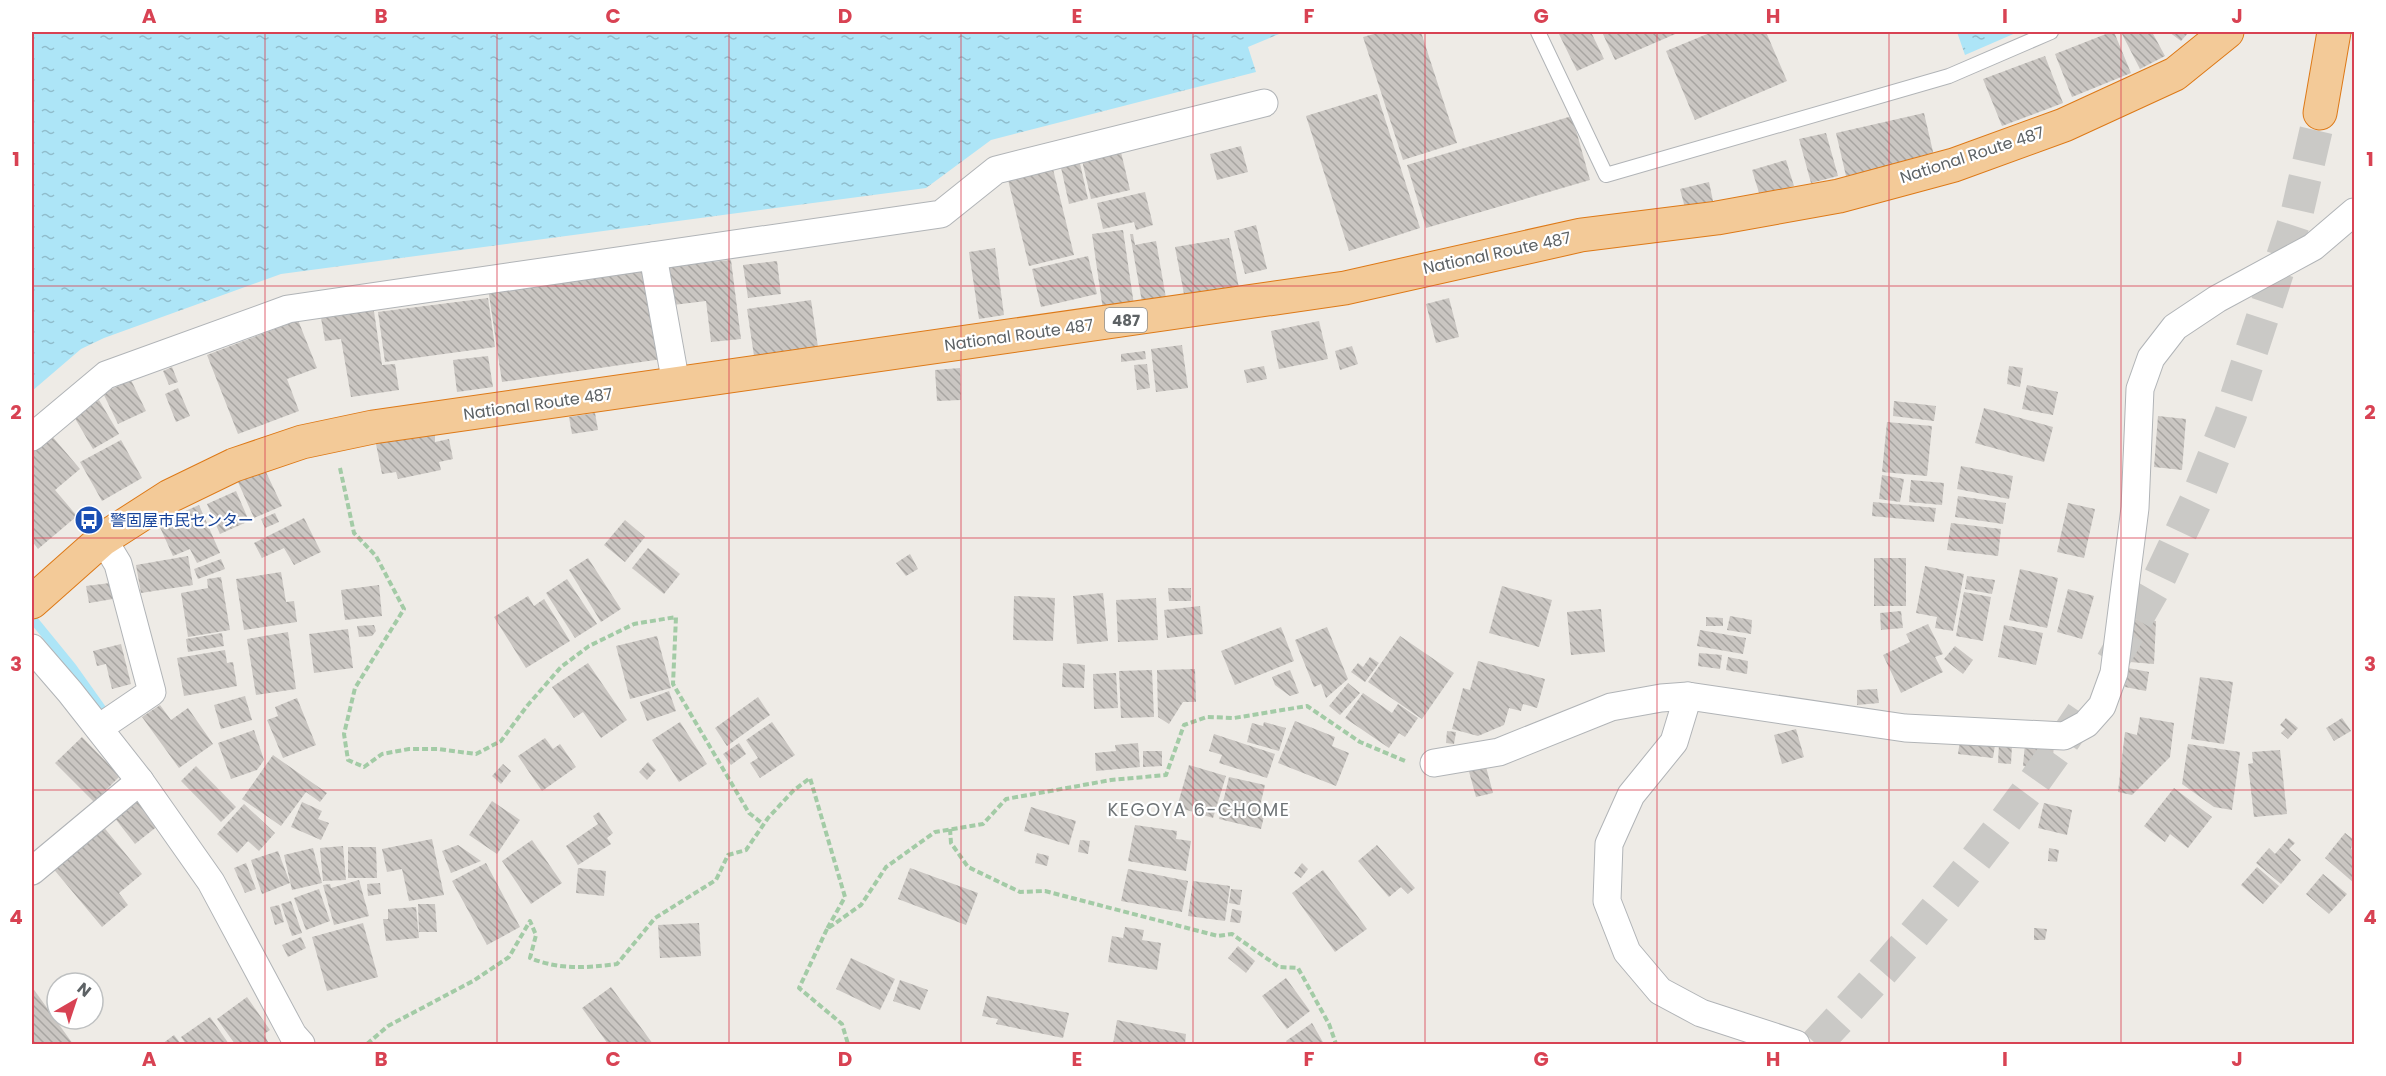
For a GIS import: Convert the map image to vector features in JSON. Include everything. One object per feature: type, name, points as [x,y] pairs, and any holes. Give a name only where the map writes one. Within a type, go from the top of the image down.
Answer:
[{"type":"highway","name":"National Route 487","points":[[36,589],[104,539],[170,496],[234,465],[302,442],[373,427],[1345,288],[1581,235],[1717,218],[1839,196],[1954,165],[2064,125],[2175,74],[2228,32]]},
{"type":"highway","points":[[2320,113],[2334,32]]},
{"type":"street","points":[[32,437],[106,375],[288,309],[941,214],[996,170],[1264,103]]},
{"type":"street","points":[[1434,763],[1499,752],[1611,707],[1661,698],[1688,696],[1905,728],[2064,736],[2086,724],[2102,706],[2114,673],[2134,508],[2139,389],[2151,358],[2175,327],[2217,299],[2313,247],[2355,212]]},
{"type":"street","points":[[653,256],[675,384]]},
{"type":"street","points":[[99,728],[152,692],[118,564],[104,539]]},
{"type":"street","points":[[32,648],[140,781],[211,882],[293,1035],[301,1044]]},
{"type":"street","points":[[1688,696],[1674,742],[1631,795],[1609,844],[1607,901],[1627,952],[1660,991],[1701,1013],[1796,1044]]},
{"type":"street","points":[[32,871],[140,781]]},
{"type":"lane","points":[[1538,32],[1606,175],[1949,76],[2051,32]]},
{"type":"path","points":[[328,437],[344,476],[354,533],[376,556],[404,609],[355,688],[344,734],[348,760],[364,767],[382,754],[438,748],[476,754],[501,741],[527,706],[561,667],[589,646],[634,624],[676,617],[673,684],[749,813],[763,824]]},
{"type":"path","points":[[827,929],[861,904],[886,867],[935,832],[983,824],[1006,799],[1111,780],[1166,775],[1184,725],[1207,717],[1234,718],[1307,706],[1360,742],[1411,763],[1434,763]]},
{"type":"path","points":[[367,1044],[388,1026],[473,981],[509,957],[530,921],[536,935],[530,958],[550,966],[584,968],[617,964],[655,918],[716,879],[728,855],[746,850],[763,824],[793,791],[810,778],[845,897],[799,987],[842,1024],[848,1044]]},
{"type":"path","points":[[950,829],[951,843],[968,867],[1020,891],[1045,891],[1218,936],[1232,934],[1279,967],[1298,968],[1329,1024],[1336,1044]]},
{"type":"water","points":[[32,32],[1284,32],[1248,47],[1256,72],[991,140],[926,188],[281,274],[104,338],[81,349],[32,391]]},
{"type":"water","points":[[1957,32],[2018,32],[1965,55]]},
{"type":"building","points":[[1381,32],[1421,32],[1457,143],[1403,160],[1363,37]]},
{"type":"building","points":[[1558,32],[1591,32],[1604,59],[1577,71]]},
{"type":"building","points":[[1602,32],[1680,32],[1615,60]]},
{"type":"building","points":[[1712,32],[1766,32],[1787,81],[1695,120],[1666,51]]},
{"type":"building","points":[[2114,32],[2131,73],[2072,97],[2055,54]]},
{"type":"building","points":[[2152,32],[2165,56],[2140,69],[2122,34]]},
{"type":"building","points":[[2169,32],[2189,32],[2181,41]]},
{"type":"building","points":[[2045,56],[2063,103],[2002,126],[1983,79]]},
{"type":"building","points":[[1377,94],[1420,228],[1349,251],[1306,116]]},
{"type":"building","points":[[1924,113],[1934,156],[1846,176],[1836,133]]},
{"type":"building","points":[[1572,116],[1590,180],[1426,228],[1407,165]]},
{"type":"building","points":[[1826,133],[1838,176],[1811,183],[1799,139]]},
{"type":"building","points":[[1241,146],[1248,172],[1217,180],[1210,154]]},
{"type":"building","points":[[1120,148],[1130,190],[1091,199],[1081,156]]},
{"type":"building","points":[[1079,159],[1088,199],[1069,204],[1060,163]]},
{"type":"building","points":[[1786,160],[1794,186],[1760,196],[1752,170]]},
{"type":"building","points":[[1053,169],[1074,255],[1029,266],[1008,180]]},
{"type":"building","points":[[1709,182],[1713,201],[1685,208],[1680,189]]},
{"type":"building","points":[[1145,192],[1153,225],[1136,230],[1134,222],[1103,229],[1097,203]]},
{"type":"building","points":[[1256,225],[1267,269],[1245,274],[1234,231]]},
{"type":"building","points":[[1123,230],[1134,305],[1103,310],[1092,234]]},
{"type":"building","points":[[1130,234],[1133,234],[1135,245],[1156,241],[1166,298],[1142,302]]},
{"type":"building","points":[[1229,238],[1240,293],[1193,301],[1192,293],[1184,294],[1175,247]]},
{"type":"building","points":[[995,248],[1004,315],[979,319],[969,252]]},
{"type":"building","points":[[1088,256],[1097,294],[1041,307],[1032,269]]},
{"type":"building","points":[[731,260],[741,339],[711,342],[706,301],[673,305],[669,267]]},
{"type":"building","points":[[777,261],[781,294],[748,298],[743,265]]},
{"type":"building","points":[[647,265],[662,359],[502,382],[488,288]]},
{"type":"building","points":[[488,298],[495,347],[385,362],[378,312]]},
{"type":"building","points":[[1449,298],[1459,337],[1436,343],[1426,304]]},
{"type":"building","points":[[811,300],[818,347],[754,356],[747,309]]},
{"type":"building","points":[[373,305],[382,365],[395,364],[399,390],[351,397],[341,339],[325,341],[320,312]]},
{"type":"building","points":[[298,320],[317,368],[287,379],[299,411],[238,434],[207,355]]},
{"type":"building","points":[[1319,321],[1328,359],[1279,369],[1271,331]]},
{"type":"building","points":[[1182,345],[1188,388],[1156,392],[1151,349]]},
{"type":"building","points":[[1352,346],[1358,364],[1340,370],[1335,351]]},
{"type":"building","points":[[1145,351],[1146,359],[1121,362],[1121,354]]},
{"type":"building","points":[[488,356],[493,387],[457,392],[453,360]]},
{"type":"building","points":[[1147,364],[1150,388],[1137,390],[1134,365]]},
{"type":"building","points":[[1264,366],[1267,379],[1247,383],[1244,370]]},
{"type":"building","points":[[2009,366],[2023,368],[2020,387],[2007,384]]},
{"type":"building","points":[[172,367],[178,382],[169,385],[163,371]]},
{"type":"building","points":[[960,368],[961,400],[937,401],[935,370]]},
{"type":"building","points":[[131,380],[146,411],[118,424],[103,393]]},
{"type":"building","points":[[2027,385],[2058,392],[2053,415],[2022,409]]},
{"type":"building","points":[[178,388],[190,416],[176,422],[165,394]]},
{"type":"building","points":[[99,400],[119,434],[93,449],[73,415]]},
{"type":"building","points":[[1894,401],[1936,406],[1934,421],[1893,416]]},
{"type":"building","points":[[1984,408],[2053,427],[2044,462],[1975,443]]},
{"type":"building","points":[[595,413],[598,430],[572,434],[569,417]]},
{"type":"building","points":[[2158,416],[2186,419],[2182,470],[2154,467]]},
{"type":"building","points":[[1887,422],[1932,426],[1927,476],[1882,472]]},
{"type":"building","points":[[435,432],[435,442],[449,439],[453,459],[439,462],[441,470],[398,479],[396,472],[382,474],[376,444]]},
{"type":"building","points":[[51,435],[80,469],[55,490],[77,516],[38,549],[32,541],[32,451]]},
{"type":"building","points":[[121,440],[142,478],[102,501],[80,462]]},
{"type":"building","points":[[1961,466],[2013,476],[2009,499],[1957,489]]},
{"type":"building","points":[[265,470],[282,506],[254,518],[238,482]]},
{"type":"building","points":[[1882,475],[1904,479],[1900,502],[1879,499]]},
{"type":"building","points":[[1911,480],[1944,483],[1942,505],[1909,502]]},
{"type":"building","points":[[236,491],[249,521],[220,534],[207,504]]},
{"type":"building","points":[[1958,496],[2006,503],[2003,524],[1955,517]]},
{"type":"building","points":[[1873,502],[1936,508],[1934,522],[1872,516]]},
{"type":"building","points":[[2068,503],[2095,509],[2084,558],[2057,552]]},
{"type":"building","points":[[199,505],[220,553],[197,563],[190,549],[173,556],[158,523]]},
{"type":"building","points":[[275,513],[279,522],[265,528],[261,519]]},
{"type":"building","points":[[304,518],[321,552],[294,565],[284,548],[262,558],[254,543]]},
{"type":"building","points":[[625,520],[645,537],[625,562],[604,545]]},
{"type":"building","points":[[1951,523],[2001,529],[1998,556],[1947,550]]},
{"type":"building","points":[[648,548],[680,574],[664,594],[632,568]]},
{"type":"building","points":[[910,554],[918,569],[906,576],[896,563]]},
{"type":"building","points":[[188,556],[193,585],[141,593],[136,565]]},
{"type":"building","points":[[588,558],[621,609],[601,622],[569,570]]},
{"type":"building","points":[[1874,558],[1906,558],[1906,606],[1874,606]]},
{"type":"building","points":[[221,559],[225,569],[198,579],[194,569]]},
{"type":"building","points":[[1925,566],[1964,574],[1953,631],[1935,628],[1937,617],[1916,613]]},
{"type":"building","points":[[2020,569],[2058,578],[2047,628],[2009,620]]},
{"type":"building","points":[[281,572],[286,602],[294,601],[297,622],[244,630],[236,579]]},
{"type":"building","points":[[1967,576],[1995,580],[1992,594],[1965,589]]},
{"type":"building","points":[[221,577],[230,630],[188,637],[181,593],[208,588],[207,579]]},
{"type":"building","points":[[567,579],[597,624],[575,638],[546,593]]},
{"type":"building","points":[[110,583],[113,599],[89,603],[86,586]]},
{"type":"building","points":[[379,585],[382,616],[345,620],[341,590]]},
{"type":"building","points":[[1502,586],[1552,600],[1539,647],[1489,633]]},
{"type":"building","points":[[1168,588],[1191,588],[1191,601],[1169,601]]},
{"type":"building","points":[[2068,589],[2094,596],[2082,639],[2057,632]]},
{"type":"building","points":[[1964,592],[1991,597],[1983,641],[1956,636]]},
{"type":"building","points":[[1103,593],[1108,641],[1077,644],[1073,596]]},
{"type":"building","points":[[528,596],[534,606],[544,599],[570,641],[526,668],[494,617]]},
{"type":"building","points":[[1014,596],[1055,598],[1053,641],[1013,640]]},
{"type":"building","points":[[1156,598],[1158,640],[1118,642],[1116,600]]},
{"type":"building","points":[[1200,606],[1203,634],[1167,638],[1164,610]]},
{"type":"building","points":[[1601,609],[1605,652],[1571,655],[1567,612]]},
{"type":"building","points":[[1901,611],[1903,628],[1881,630],[1880,613]]},
{"type":"building","points":[[1730,616],[1752,620],[1751,634],[1727,630]]},
{"type":"building","points":[[1706,617],[1723,618],[1723,626],[1706,626]]},
{"type":"building","points":[[2133,619],[2156,621],[2154,664],[2130,662]]},
{"type":"building","points":[[1928,624],[1943,654],[1935,657],[1943,672],[1901,693],[1883,655],[1910,642],[1906,634]]},
{"type":"building","points":[[374,625],[376,631],[372,636],[359,637],[357,626]]},
{"type":"building","points":[[2004,625],[2043,633],[2036,665],[1998,657]]},
{"type":"building","points":[[1281,627],[1294,661],[1235,685],[1221,651]]},
{"type":"building","points":[[1327,627],[1348,679],[1326,698],[1321,684],[1314,687],[1295,640]]},
{"type":"building","points":[[348,629],[353,668],[314,673],[309,634]]},
{"type":"building","points":[[1700,630],[1746,638],[1743,654],[1697,646]]},
{"type":"building","points":[[288,632],[296,689],[256,695],[247,639]]},
{"type":"building","points":[[222,633],[224,646],[188,652],[186,639]]},
{"type":"building","points":[[657,636],[671,688],[630,699],[616,646]]},
{"type":"building","points":[[1400,636],[1454,673],[1422,719],[1368,682]]},
{"type":"building","points":[[121,644],[131,684],[112,689],[106,664],[97,666],[93,651]]},
{"type":"building","points":[[1955,646],[1973,660],[1963,674],[1944,659]]},
{"type":"building","points":[[225,650],[227,663],[233,662],[237,686],[184,696],[177,658]]},
{"type":"building","points":[[1699,653],[1722,655],[1720,669],[1698,666]]},
{"type":"building","points":[[1370,657],[1379,663],[1365,682],[1351,672],[1358,663],[1363,667]]},
{"type":"building","points":[[1728,657],[1748,661],[1747,674],[1726,670]]},
{"type":"building","points":[[1478,661],[1545,679],[1537,708],[1523,704],[1521,711],[1509,708],[1504,725],[1478,736],[1452,729],[1463,688],[1470,690]]},
{"type":"building","points":[[588,663],[627,720],[601,738],[583,712],[574,718],[552,687]]},
{"type":"building","points":[[1063,663],[1085,665],[1084,688],[1062,687]]},
{"type":"building","points":[[2128,668],[2149,672],[2146,691],[2125,687]]},
{"type":"building","points":[[1195,669],[1196,702],[1183,702],[1169,724],[1158,717],[1157,670]]},
{"type":"building","points":[[1152,670],[1154,717],[1121,718],[1119,671]]},
{"type":"building","points":[[1290,670],[1299,693],[1290,696],[1275,685],[1272,677]]},
{"type":"building","points":[[1116,673],[1118,708],[1094,709],[1093,674]]},
{"type":"building","points":[[2200,677],[2233,682],[2224,744],[2191,739]]},
{"type":"building","points":[[1348,683],[1360,693],[1340,715],[1329,706]]},
{"type":"building","points":[[1877,689],[1879,703],[1857,705],[1857,690]]},
{"type":"building","points":[[669,691],[676,711],[647,721],[640,702]]},
{"type":"building","points":[[1363,693],[1392,713],[1398,704],[1418,718],[1405,737],[1399,733],[1389,748],[1345,718]]},
{"type":"building","points":[[245,696],[252,720],[221,729],[214,705]]},
{"type":"building","points":[[758,697],[770,715],[727,746],[715,728]]},
{"type":"building","points":[[297,698],[316,745],[283,758],[267,720],[278,716],[275,707]]},
{"type":"building","points":[[160,705],[171,720],[188,708],[213,744],[179,768],[142,717]]},
{"type":"building","points":[[2140,717],[2174,723],[2170,757],[2132,795],[2118,792],[2125,732],[2137,735]]},
{"type":"building","points":[[2286,718],[2298,728],[2288,739],[2281,733],[2285,729],[2280,725]]},
{"type":"building","points":[[2342,718],[2351,731],[2334,741],[2326,728]]},
{"type":"building","points":[[1295,721],[1335,737],[1332,746],[1349,753],[1336,786],[1278,763]]},
{"type":"building","points":[[680,722],[707,764],[679,782],[652,740]]},
{"type":"building","points":[[772,722],[795,755],[760,778],[750,763],[758,758],[746,740]]},
{"type":"building","points":[[1264,722],[1286,728],[1279,751],[1247,742],[1252,723],[1263,726]]},
{"type":"building","points":[[1796,729],[1804,757],[1782,764],[1774,735]]},
{"type":"building","points":[[254,730],[264,760],[257,770],[231,779],[218,743]]},
{"type":"building","points":[[1447,731],[1456,732],[1454,744],[1446,743]]},
{"type":"building","points":[[1214,734],[1275,754],[1267,778],[1219,763],[1222,755],[1209,751]]},
{"type":"building","points":[[82,737],[120,776],[94,802],[55,763]]},
{"type":"building","points":[[545,738],[553,749],[560,744],[576,767],[542,791],[518,756]]},
{"type":"building","points":[[1960,740],[1995,745],[1993,758],[1958,754]]},
{"type":"building","points":[[739,743],[746,754],[731,765],[723,754]]},
{"type":"building","points":[[1138,743],[1140,767],[1096,771],[1095,753],[1116,751],[1115,745]]},
{"type":"building","points":[[1999,743],[2012,745],[2011,764],[1998,763]]},
{"type":"building","points":[[2025,743],[2054,746],[2051,775],[2035,773],[2035,767],[2023,766]]},
{"type":"building","points":[[2188,744],[2240,752],[2232,810],[2214,807],[2182,784]]},
{"type":"building","points":[[2280,750],[2287,814],[2254,817],[2248,764],[2253,763],[2252,752]]},
{"type":"building","points":[[1143,751],[1162,751],[1162,766],[1143,767]]},
{"type":"building","points":[[273,755],[327,793],[320,802],[306,792],[281,826],[242,799]]},
{"type":"building","points":[[648,762],[656,770],[647,780],[639,772]]},
{"type":"building","points":[[1485,763],[1493,793],[1476,797],[1468,768]]},
{"type":"building","points":[[503,764],[511,771],[501,784],[492,776]]},
{"type":"building","points":[[1189,765],[1226,776],[1213,818],[1177,807]]},
{"type":"building","points":[[196,766],[236,807],[221,822],[181,781]]},
{"type":"building","points":[[1229,777],[1265,785],[1259,810],[1265,812],[1261,829],[1219,819]]},
{"type":"building","points":[[2174,788],[2212,817],[2188,848],[2170,834],[2165,842],[2144,826]]},
{"type":"building","points":[[134,794],[159,825],[135,844],[110,812]]},
{"type":"building","points":[[492,801],[520,820],[497,854],[469,835]]},
{"type":"building","points":[[302,802],[322,811],[318,819],[329,823],[321,840],[291,827]]},
{"type":"building","points":[[2044,803],[2072,810],[2067,835],[2038,828]]},
{"type":"building","points":[[244,804],[275,833],[259,851],[248,841],[237,853],[217,834]]},
{"type":"building","points":[[1031,807],[1076,821],[1069,845],[1024,831]]},
{"type":"building","points":[[599,812],[613,833],[607,838],[611,844],[578,865],[566,846],[598,824],[593,816]]},
{"type":"building","points":[[102,825],[142,874],[119,893],[128,905],[102,927],[51,866]]},
{"type":"building","points":[[1135,825],[1177,831],[1176,839],[1191,841],[1186,871],[1128,861]]},
{"type":"building","points":[[2345,833],[2354,840],[2351,849],[2354,852],[2354,883],[2325,858]]},
{"type":"building","points":[[2289,838],[2295,843],[2289,849],[2301,860],[2281,884],[2256,863],[2269,848],[2275,854]]},
{"type":"building","points":[[432,839],[444,895],[409,901],[402,869],[387,872],[382,849]]},
{"type":"building","points":[[532,840],[562,883],[531,904],[502,861]]},
{"type":"building","points":[[1080,840],[1090,841],[1088,854],[1078,852]]},
{"type":"building","points":[[458,845],[481,861],[451,873],[442,851]]},
{"type":"building","points":[[1377,845],[1415,888],[1408,894],[1401,887],[1389,897],[1358,861]]},
{"type":"building","points":[[343,846],[346,880],[323,881],[320,848]]},
{"type":"building","points":[[348,847],[376,847],[377,878],[348,878]]},
{"type":"building","points":[[313,848],[322,883],[292,890],[284,855]]},
{"type":"building","points":[[2049,848],[2059,850],[2057,862],[2048,861]]},
{"type":"building","points":[[278,851],[290,883],[262,894],[251,860]]},
{"type":"building","points":[[1037,853],[1049,856],[1047,866],[1035,863]]},
{"type":"building","points":[[246,863],[256,889],[245,893],[234,868]]},
{"type":"building","points":[[486,863],[520,927],[487,945],[452,881]]},
{"type":"building","points":[[1302,863],[1308,869],[1301,878],[1294,873]]},
{"type":"building","points":[[2257,867],[2279,886],[2263,904],[2241,885]]},
{"type":"building","points":[[578,868],[606,871],[604,896],[576,893]]},
{"type":"building","points":[[910,868],[978,893],[966,925],[898,899]]},
{"type":"building","points":[[1128,869],[1188,881],[1182,912],[1121,901]]},
{"type":"building","points":[[1323,870],[1367,929],[1335,952],[1292,893]]},
{"type":"building","points":[[2323,874],[2347,894],[2329,914],[2306,894]]},
{"type":"building","points":[[359,880],[369,916],[334,925],[323,885],[330,884],[331,888]]},
{"type":"building","points":[[1193,881],[1230,886],[1225,921],[1188,916]]},
{"type":"building","points":[[380,883],[381,894],[368,896],[367,884]]},
{"type":"building","points":[[319,889],[330,921],[306,930],[294,898]]},
{"type":"building","points":[[1231,889],[1242,890],[1240,905],[1229,903]]},
{"type":"building","points":[[291,901],[302,933],[292,936],[281,904]]},
{"type":"building","points":[[418,904],[435,904],[437,932],[419,932]]},
{"type":"building","points":[[279,905],[284,922],[275,925],[270,907]]},
{"type":"building","points":[[416,907],[419,938],[386,941],[383,919],[388,919],[388,909]]},
{"type":"building","points":[[1232,909],[1242,911],[1240,923],[1230,922]]},
{"type":"building","points":[[363,923],[378,977],[327,991],[312,937]]},
{"type":"building","points":[[699,923],[701,956],[660,958],[658,925]]},
{"type":"building","points":[[1125,927],[1144,930],[1142,940],[1161,943],[1157,970],[1108,962],[1112,936],[1123,938]]},
{"type":"building","points":[[2034,928],[2047,929],[2045,940],[2034,940]]},
{"type":"building","points":[[301,937],[306,948],[288,957],[282,945]]},
{"type":"building","points":[[1238,946],[1255,961],[1246,973],[1228,958]]},
{"type":"building","points":[[851,958],[895,979],[880,1010],[836,989]]},
{"type":"building","points":[[1286,978],[1310,1011],[1287,1029],[1262,996]]},
{"type":"building","points":[[900,980],[928,990],[920,1010],[893,1001]]},
{"type":"building","points":[[32,987],[45,1005],[45,1031],[64,1031],[73,1044],[32,1044]]},
{"type":"building","points":[[611,987],[653,1044],[608,1044],[582,1008]]},
{"type":"building","points":[[987,996],[1069,1013],[1063,1038],[996,1024],[998,1019],[982,1016]]},
{"type":"building","points":[[247,997],[270,1030],[264,1034],[269,1044],[235,1044],[217,1019]]},
{"type":"building","points":[[210,1017],[229,1044],[186,1044],[181,1037]]},
{"type":"building","points":[[1117,1020],[1186,1034],[1185,1044],[1113,1044]]},
{"type":"building","points":[[1312,1023],[1324,1044],[1288,1044],[1286,1041]]},
{"type":"building","points":[[174,1035],[181,1044],[162,1044]]},
{"type":"waterway","points":[[32,618],[72,667],[109,719]]},
{"type":"tunnel","points":[[2112,662],[2157,583],[2198,496],[2230,416],[2297,213],[2320,113]]},
{"type":"tunnel","points":[[1816,1044],[1888,965],[1956,884],[2053,756],[2083,712]]},
{"type":"place","name":"警固屋市民センター","points":[[89,520]]},
{"type":"district","name":"KEGOYA 6-CHOME","points":[[1199,809]]}]
